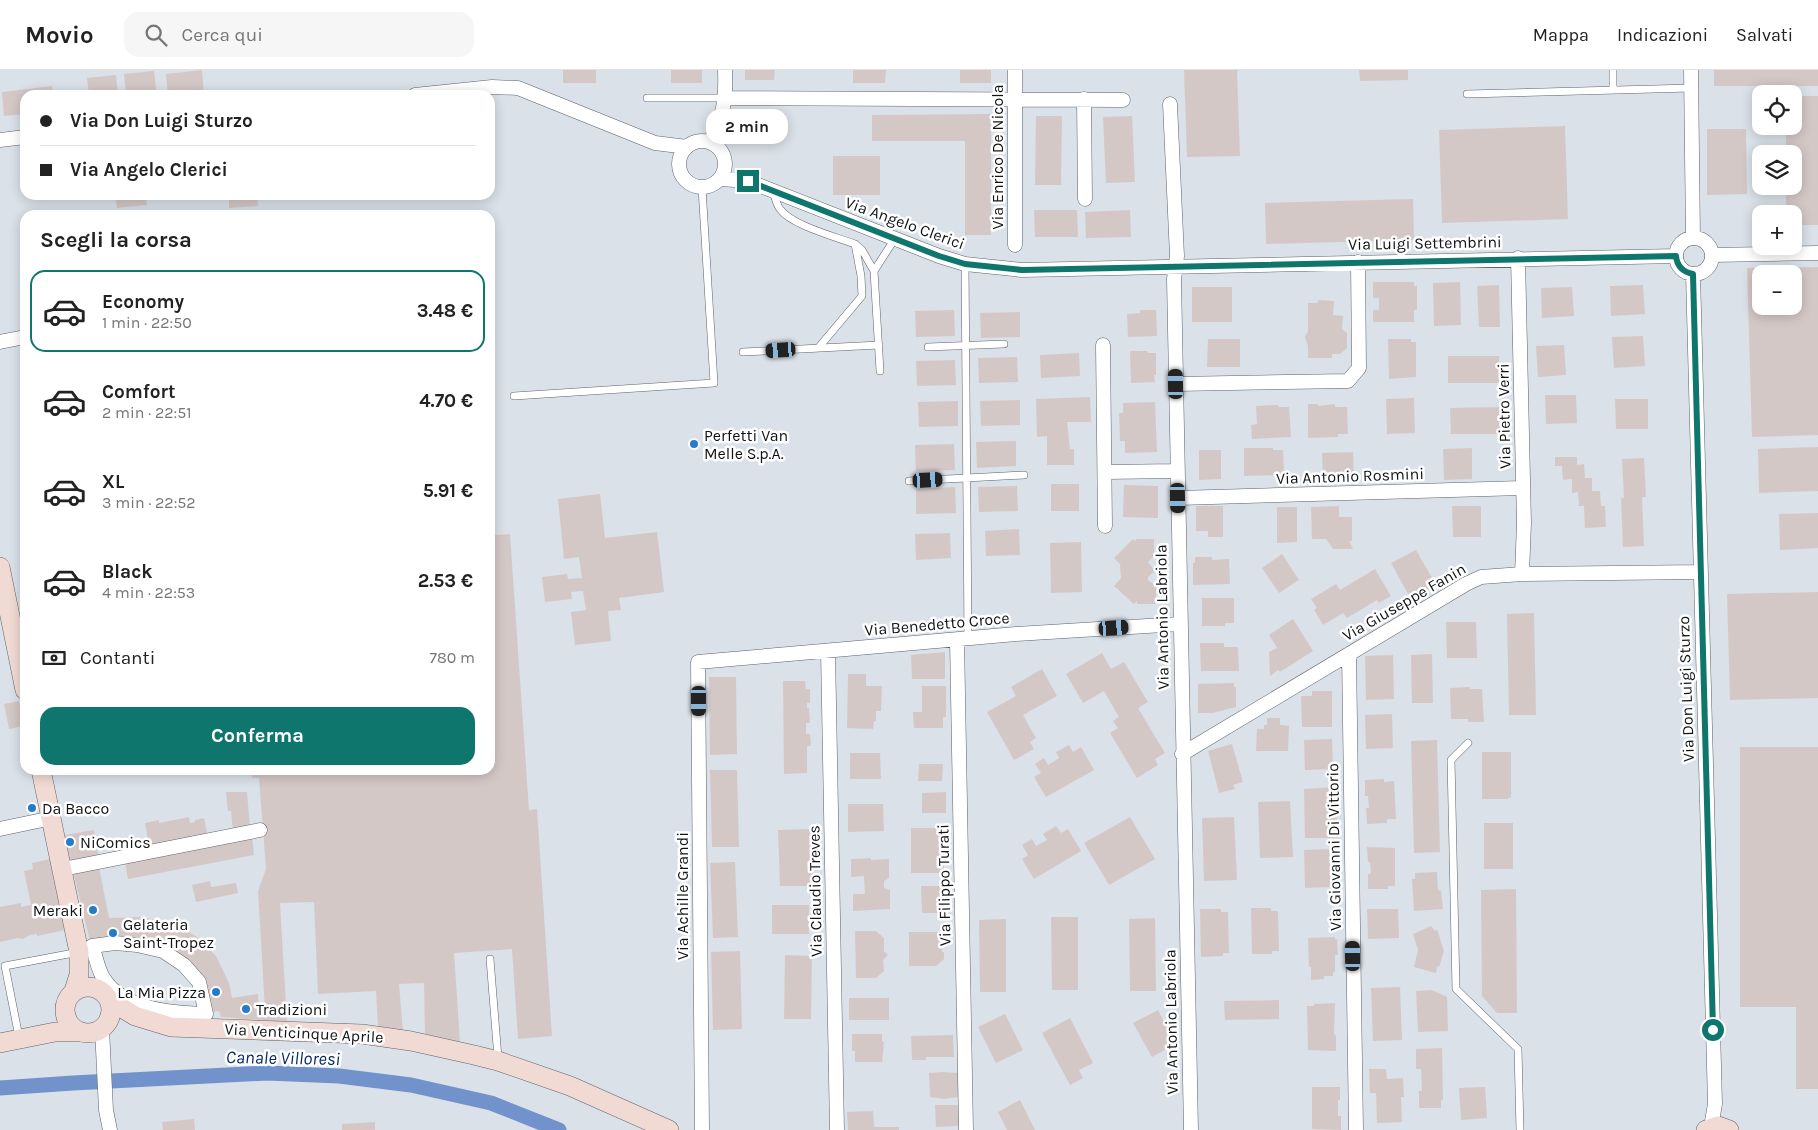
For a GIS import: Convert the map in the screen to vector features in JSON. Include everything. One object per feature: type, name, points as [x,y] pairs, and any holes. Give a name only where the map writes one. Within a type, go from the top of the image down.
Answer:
[{"type":"street","points":[[710,142],[721,119],[725,98],[725,70]]},
{"type":"street","name":"Via Enrico De Nicola","points":[[1014,245],[1015,70]]},
{"type":"street","points":[[1691,70],[1694,238]]},
{"type":"street","points":[[463,90],[492,87],[518,88],[655,143],[679,162]]},
{"type":"street","points":[[725,98],[1123,100]]},
{"type":"street","points":[[1084,99],[1085,199]]},
{"type":"street","name":"Via Antonio Labriola","points":[[1170,104],[1177,256],[1174,279],[1177,471],[1191,1130]]},
{"type":"street","points":[[0,140],[20,138]]},
{"type":"street","points":[[655,143],[687,146],[698,141],[710,142],[721,150],[726,162],[720,179],[715,184],[702,188],[694,186],[682,177],[679,162],[687,146]]},
{"type":"street","name":"Via Angelo Clerici","points":[[726,162],[748,181]]},
{"type":"street","name":"Via Angelo Clerici","points":[[720,179],[748,181],[894,240],[965,264],[1022,270],[1175,266]]},
{"type":"street","points":[[1694,238],[1704,241],[1712,255],[1708,266],[1704,270],[1693,274],[1685,272],[1676,256],[1679,245],[1683,241],[1694,238]]},
{"type":"street","name":"Via Luigi Settembrini","points":[[1175,266],[1518,258],[1617,252],[1676,256]]},
{"type":"street","points":[[1712,255],[1818,253]]},
{"type":"street","name":"Via Pietro Verri","points":[[1518,258],[1522,574]]},
{"type":"street","points":[[1176,384],[1348,381],[1359,368],[1358,262]]},
{"type":"street","name":"Via Don Luigi Sturzo","points":[[1693,274],[1717,1129]]},
{"type":"street","points":[[0,342],[20,338]]},
{"type":"street","points":[[1103,345],[1105,526]]},
{"type":"street","points":[[1105,472],[1177,471]]},
{"type":"street","name":"Via Antonio Rosmini","points":[[1178,498],[1522,488]]},
{"type":"street","points":[[0,566],[3,601],[20,670]]},
{"type":"street","name":"Via Giuseppe Fanin","points":[[1182,754],[1466,584],[1481,577],[1522,574],[1700,572]]},
{"type":"street","name":"Via Benedetto Croce","points":[[698,662],[962,639],[1180,624]]},
{"type":"street","name":"Via Filippo Turati","points":[[962,639],[966,1130]]},
{"type":"street","name":"Via Claudio Treves","points":[[828,651],[837,1130]]},
{"type":"street","name":"Via Giovanni Di Vittorio","points":[[1349,654],[1356,1130]]},
{"type":"street","name":"Via Achille Grandi","points":[[698,662],[702,1130]]},
{"type":"street","points":[[43,775],[63,869],[86,949],[111,1013],[105,1032],[106,1110],[110,1130]]},
{"type":"street","points":[[0,830],[52,818]]},
{"type":"street","points":[[63,869],[260,830]]},
{"type":"street","points":[[115,943],[137,945],[163,951],[184,964],[199,982],[206,1014],[170,1012],[124,1000],[104,979],[86,949],[115,943]]},
{"type":"street","points":[[41,1034],[52,1026],[64,1011],[67,1000],[74,991],[86,949]]},
{"type":"street","points":[[74,991],[89,987],[103,994]]},
{"type":"street","name":"Via Venticinque Aprile","points":[[103,994],[135,1016],[171,1027],[362,1034],[411,1041],[498,1061],[570,1086],[669,1130]]},
{"type":"street","points":[[64,1011],[68,1023],[77,1032]]},
{"type":"street","name":"Via Venticinque Aprile","points":[[105,1032],[135,1016]]},
{"type":"street","points":[[0,1043],[55,1032],[90,1034],[105,1032]]},
{"type":"lane","points":[[1613,70],[1614,90]]},
{"type":"lane","points":[[1467,94],[1691,88]]},
{"type":"lane","points":[[647,98],[725,98]]},
{"type":"lane","points":[[514,396],[714,383],[702,188]]},
{"type":"lane","points":[[773,190],[778,207],[790,218],[855,244],[862,250],[874,271],[880,371]]},
{"type":"lane","points":[[874,271],[894,240]]},
{"type":"lane","points":[[819,347],[862,296],[861,276],[855,244]]},
{"type":"lane","points":[[962,639],[967,478],[965,264]]},
{"type":"lane","points":[[928,347],[1004,344]]},
{"type":"lane","points":[[743,352],[879,345]]},
{"type":"lane","points":[[909,481],[1024,475]]},
{"type":"lane","points":[[1468,743],[1451,760],[1456,989],[1518,1049],[1520,1130]]},
{"type":"lane","points":[[19,1040],[5,966],[86,949]]},
{"type":"lane","points":[[490,959],[498,1061]]},
{"type":"building","points":[[202,70],[204,90],[168,90],[166,74]]},
{"type":"building","points":[[563,70],[596,70],[596,83],[563,83]]},
{"type":"building","points":[[671,70],[702,70],[702,83],[671,83]]},
{"type":"building","points":[[745,70],[775,70],[774,80],[745,80]]},
{"type":"building","points":[[853,70],[886,70],[885,83],[853,83]]},
{"type":"building","points":[[960,70],[991,70],[991,83],[960,83]]},
{"type":"building","points":[[1184,70],[1237,70],[1240,156],[1187,157]]},
{"type":"building","points":[[1359,70],[1408,70],[1408,80],[1360,81]]},
{"type":"building","points":[[1714,70],[1818,70],[1818,86],[1714,86]]},
{"type":"building","points":[[154,71],[156,90],[126,90],[124,74]]},
{"type":"building","points":[[116,75],[118,90],[88,90],[87,78]]},
{"type":"building","points":[[52,86],[52,90],[20,90],[20,114],[4,116],[2,92]]},
{"type":"building","points":[[1802,96],[1818,96],[1818,225],[1802,225],[1802,205],[1786,205],[1786,195],[1802,195],[1802,145],[1786,145],[1786,135],[1802,135]]},
{"type":"building","points":[[991,114],[991,235],[965,235],[965,141],[872,141],[872,115]]},
{"type":"building","points":[[1036,116],[1062,116],[1061,185],[1035,185]]},
{"type":"building","points":[[1132,116],[1135,182],[1106,183],[1103,117]]},
{"type":"building","points":[[1565,126],[1568,219],[1442,223],[1439,130]]},
{"type":"building","points":[[1707,129],[1746,129],[1747,194],[1707,195]]},
{"type":"building","points":[[833,156],[880,156],[880,195],[833,195]]},
{"type":"building","points":[[1413,199],[1414,240],[1266,244],[1265,203]]},
{"type":"building","points":[[116,200],[146,200],[147,205],[117,208]]},
{"type":"building","points":[[229,200],[257,200],[258,206],[229,208]]},
{"type":"building","points":[[1034,210],[1077,210],[1078,237],[1035,237]]},
{"type":"building","points":[[1130,210],[1131,237],[1086,238],[1085,212]]},
{"type":"building","points":[[1802,267],[1818,267],[1818,435],[1752,437],[1747,268],[1752,268],[1752,315],[1802,315]]},
{"type":"building","points":[[1373,282],[1414,282],[1414,286],[1417,286],[1417,310],[1414,310],[1414,322],[1373,322],[1373,310],[1379,310],[1379,298],[1373,298]]},
{"type":"building","points":[[1460,282],[1461,325],[1434,326],[1433,283]]},
{"type":"building","points":[[1499,285],[1500,327],[1479,327],[1477,286]]},
{"type":"building","points":[[1643,285],[1645,314],[1611,316],[1610,286]]},
{"type":"building","points":[[1192,287],[1232,287],[1232,322],[1192,322]]},
{"type":"building","points":[[1572,287],[1574,316],[1542,318],[1541,288]]},
{"type":"building","points":[[1319,300],[1334,301],[1333,315],[1343,316],[1342,329],[1347,333],[1347,348],[1340,354],[1332,354],[1332,358],[1308,358],[1308,346],[1305,337],[1308,331],[1308,303],[1317,303]]},
{"type":"building","points":[[954,310],[955,336],[916,337],[915,311]]},
{"type":"building","points":[[1140,310],[1156,310],[1157,336],[1128,337],[1127,314],[1140,313]]},
{"type":"building","points":[[1020,312],[1020,337],[981,338],[980,313]]},
{"type":"building","points":[[1643,336],[1645,366],[1614,368],[1612,337]]},
{"type":"building","points":[[1208,339],[1240,339],[1240,367],[1207,367]]},
{"type":"building","points":[[1388,339],[1411,339],[1411,342],[1416,342],[1416,377],[1389,379]]},
{"type":"building","points":[[1564,345],[1566,375],[1538,377],[1536,346]]},
{"type":"building","points":[[1130,351],[1156,353],[1155,382],[1131,383]]},
{"type":"building","points":[[1079,353],[1080,376],[1041,378],[1040,355]]},
{"type":"building","points":[[1448,356],[1499,356],[1499,383],[1448,383]]},
{"type":"building","points":[[1017,357],[1018,382],[979,383],[978,358]]},
{"type":"building","points":[[955,360],[956,385],[917,386],[916,361]]},
{"type":"building","points":[[1545,395],[1576,395],[1577,423],[1546,424]]},
{"type":"building","points":[[1090,397],[1091,422],[1067,422],[1070,449],[1074,449],[1074,465],[1047,465],[1047,436],[1037,437],[1036,399]]},
{"type":"building","points":[[1414,398],[1415,433],[1387,434],[1386,399]]},
{"type":"building","points":[[1615,399],[1648,399],[1648,429],[1616,429]]},
{"type":"building","points":[[1020,400],[1020,425],[981,426],[980,401]]},
{"type":"building","points":[[958,401],[958,426],[919,427],[918,402]]},
{"type":"building","points":[[1155,402],[1157,452],[1125,453],[1125,441],[1120,441],[1119,413],[1123,413],[1123,403]]},
{"type":"building","points":[[1308,404],[1318,404],[1318,406],[1335,404],[1335,407],[1347,407],[1348,434],[1338,434],[1338,437],[1308,438]]},
{"type":"building","points":[[1278,405],[1279,407],[1289,407],[1291,437],[1252,439],[1251,425],[1257,424],[1256,406]]},
{"type":"building","points":[[1501,407],[1502,434],[1451,434],[1450,408]]},
{"type":"building","points":[[1016,441],[1016,466],[977,468],[976,442]]},
{"type":"building","points":[[954,444],[955,470],[916,471],[915,445]]},
{"type":"building","points":[[1818,447],[1818,491],[1759,493],[1758,449]]},
{"type":"building","points":[[1244,448],[1283,450],[1284,475],[1244,476]]},
{"type":"building","points":[[1472,448],[1472,479],[1444,480],[1443,449]]},
{"type":"building","points":[[1199,450],[1221,450],[1221,479],[1199,480]]},
{"type":"building","points":[[1353,452],[1354,479],[1323,480],[1322,453]]},
{"type":"building","points":[[1555,457],[1577,457],[1577,465],[1584,464],[1585,478],[1592,478],[1592,491],[1600,491],[1601,506],[1605,506],[1606,527],[1585,528],[1584,506],[1579,506],[1578,492],[1572,493],[1572,479],[1563,480],[1562,466],[1555,466]]},
{"type":"building","points":[[1644,458],[1646,497],[1642,497],[1644,546],[1623,547],[1621,498],[1624,498],[1622,459]]},
{"type":"building","points":[[1051,484],[1079,484],[1079,511],[1051,511]]},
{"type":"building","points":[[1124,485],[1158,486],[1158,518],[1123,517]]},
{"type":"building","points":[[1017,486],[1018,511],[979,512],[978,487]]},
{"type":"building","points":[[955,487],[956,513],[916,514],[916,489]]},
{"type":"building","points":[[600,494],[605,538],[657,532],[664,592],[619,598],[621,610],[608,611],[611,641],[575,645],[571,612],[586,610],[583,591],[571,592],[572,599],[545,602],[542,577],[567,574],[568,579],[582,578],[579,557],[564,559],[558,499]]},
{"type":"building","points":[[1196,506],[1223,506],[1223,537],[1208,537],[1208,531],[1196,531]]},
{"type":"building","points":[[1339,506],[1339,517],[1352,517],[1352,541],[1349,541],[1353,549],[1333,549],[1326,539],[1312,539],[1311,507]]},
{"type":"building","points":[[1452,506],[1481,506],[1481,537],[1453,537]]},
{"type":"building","points":[[1277,507],[1297,507],[1297,542],[1277,543]]},
{"type":"building","points":[[1818,513],[1818,548],[1780,550],[1779,514]]},
{"type":"building","points":[[1019,529],[1020,555],[986,556],[985,531]]},
{"type":"building","points":[[950,533],[951,558],[916,560],[915,534]]},
{"type":"building","points":[[510,534],[529,810],[537,809],[552,1036],[518,1039],[512,949],[454,953],[460,1042],[425,1034],[424,983],[399,984],[403,1032],[378,1027],[376,991],[318,994],[314,902],[280,903],[287,1022],[221,1017],[219,1011],[211,1013],[207,989],[198,970],[196,972],[190,965],[117,940],[91,945],[73,872],[99,867],[109,918],[141,917],[181,927],[197,937],[216,956],[229,983],[232,998],[258,994],[259,1010],[265,1010],[258,891],[266,869],[259,778],[252,778],[252,775],[495,775],[495,535]]},
{"type":"building","points":[[1133,539],[1135,541],[1137,539],[1154,539],[1154,556],[1148,562],[1155,571],[1148,577],[1148,580],[1156,586],[1156,604],[1137,604],[1137,601],[1134,604],[1114,586],[1121,578],[1120,564],[1114,558]]},
{"type":"building","points":[[1081,542],[1082,592],[1051,593],[1050,543]]},
{"type":"building","points":[[1416,550],[1436,585],[1411,599],[1391,563]]},
{"type":"building","points":[[1282,554],[1299,580],[1279,593],[1262,568]]},
{"type":"building","points":[[1195,557],[1212,557],[1212,560],[1229,559],[1230,584],[1193,585],[1193,563],[1195,563]]},
{"type":"building","points":[[1375,569],[1391,596],[1379,603],[1377,600],[1347,618],[1343,613],[1323,625],[1314,610],[1317,608],[1311,599],[1336,584],[1340,590]]},
{"type":"building","points":[[1818,592],[1818,698],[1730,700],[1727,594]]},
{"type":"building","points":[[1202,598],[1234,598],[1234,623],[1225,623],[1225,626],[1202,626]]},
{"type":"building","points":[[1534,613],[1536,715],[1509,715],[1507,614]]},
{"type":"building","points":[[1293,619],[1313,651],[1280,672],[1278,670],[1270,676],[1269,652],[1277,648],[1269,635]]},
{"type":"building","points":[[1446,622],[1476,622],[1477,658],[1447,658]]},
{"type":"building","points":[[1200,643],[1224,643],[1224,647],[1238,647],[1239,671],[1201,671]]},
{"type":"building","points":[[945,652],[945,679],[912,679],[911,655]]},
{"type":"building","points":[[1102,653],[1111,669],[1124,662],[1148,702],[1138,708],[1165,753],[1155,759],[1158,765],[1137,778],[1110,733],[1118,728],[1113,721],[1119,717],[1104,691],[1083,703],[1066,674]]},
{"type":"building","points":[[1432,654],[1433,703],[1412,703],[1411,655]]},
{"type":"building","points":[[1393,655],[1394,699],[1366,700],[1365,656]]},
{"type":"building","points":[[1042,669],[1057,696],[1023,715],[1036,738],[1030,742],[1034,749],[1014,760],[987,712],[1016,696],[1011,687]]},
{"type":"building","points":[[848,674],[866,674],[866,686],[882,686],[881,711],[876,711],[876,721],[874,721],[873,729],[847,728]]},
{"type":"building","points":[[709,677],[736,677],[737,754],[710,755]]},
{"type":"building","points":[[783,681],[805,681],[806,689],[810,689],[810,703],[807,703],[807,708],[809,708],[810,723],[806,723],[806,734],[810,734],[811,746],[807,746],[807,773],[784,774]]},
{"type":"building","points":[[1234,683],[1234,687],[1236,687],[1236,707],[1213,713],[1198,713],[1198,684]]},
{"type":"building","points":[[922,686],[946,686],[946,717],[943,717],[943,728],[914,728],[913,712],[922,712]]},
{"type":"building","points":[[1470,687],[1470,689],[1482,689],[1484,722],[1468,722],[1468,719],[1451,719],[1450,688]]},
{"type":"building","points":[[1312,691],[1332,691],[1332,727],[1302,727],[1301,696],[1312,696]]},
{"type":"building","points":[[19,701],[20,727],[9,729],[4,704]]},
{"type":"building","points":[[1392,714],[1393,748],[1366,749],[1365,715]]},
{"type":"building","points":[[1267,718],[1280,718],[1280,725],[1289,726],[1288,751],[1256,751],[1257,729],[1264,729],[1264,725],[1267,725]]},
{"type":"building","points":[[1332,739],[1333,769],[1305,770],[1304,740]]},
{"type":"building","points":[[1437,740],[1440,852],[1414,853],[1411,741]]},
{"type":"building","points":[[1232,744],[1243,782],[1233,785],[1235,789],[1219,793],[1208,751]]},
{"type":"building","points":[[1069,745],[1073,752],[1081,747],[1094,770],[1046,797],[1034,777],[1041,773],[1035,764],[1044,758],[1048,765],[1059,758],[1056,752]]},
{"type":"building","points":[[1740,747],[1818,747],[1818,1089],[1796,1089],[1796,1007],[1740,1007]]},
{"type":"building","points":[[1482,752],[1511,752],[1511,797],[1507,799],[1482,799]]},
{"type":"building","points":[[850,753],[880,753],[881,779],[850,779]]},
{"type":"building","points":[[919,764],[943,764],[942,781],[918,781]]},
{"type":"building","points":[[710,770],[737,770],[739,847],[712,847]]},
{"type":"building","points":[[1384,779],[1384,782],[1394,781],[1396,819],[1387,819],[1387,823],[1367,824],[1366,808],[1369,808],[1368,796],[1365,796],[1365,780]]},
{"type":"building","points":[[1335,787],[1333,817],[1337,818],[1338,838],[1305,838],[1304,789]]},
{"type":"building","points":[[226,792],[247,792],[250,828],[233,831],[231,811],[228,811]]},
{"type":"building","points":[[946,792],[946,813],[922,813],[922,793]]},
{"type":"building","points":[[1290,801],[1293,857],[1260,858],[1258,802]]},
{"type":"building","points":[[848,804],[883,804],[884,831],[848,832]]},
{"type":"building","points":[[189,817],[190,823],[204,818],[208,836],[152,847],[150,840],[148,840],[145,823],[159,820],[159,823]]},
{"type":"building","points":[[1130,817],[1155,859],[1109,885],[1084,843]]},
{"type":"building","points":[[1234,817],[1237,880],[1204,881],[1202,818]]},
{"type":"building","points":[[1484,823],[1513,823],[1513,869],[1484,869]]},
{"type":"building","points":[[1056,826],[1061,833],[1068,829],[1081,851],[1034,879],[1022,859],[1028,855],[1022,845],[1032,839],[1036,846],[1047,840],[1043,834]]},
{"type":"building","points":[[911,828],[944,828],[944,873],[911,873]]},
{"type":"building","points":[[812,829],[814,886],[780,886],[778,830]]},
{"type":"building","points":[[94,830],[99,858],[70,863],[65,835]]},
{"type":"building","points":[[252,836],[254,855],[128,879],[125,861]]},
{"type":"building","points":[[1367,847],[1395,848],[1395,886],[1388,886],[1388,889],[1368,889],[1368,874],[1371,874]]},
{"type":"building","points":[[1329,849],[1331,887],[1305,888],[1304,850]]},
{"type":"building","points":[[871,858],[871,860],[889,859],[889,878],[884,881],[884,888],[890,890],[890,909],[853,911],[853,894],[865,894],[864,876],[851,877],[851,859]]},
{"type":"building","points":[[50,859],[65,930],[0,942],[0,907],[21,903],[21,907],[31,905],[24,871],[33,869],[32,863]]},
{"type":"building","points":[[735,862],[738,937],[713,938],[710,863]]},
{"type":"building","points":[[1437,872],[1438,890],[1441,891],[1443,909],[1414,911],[1412,879],[1415,879],[1415,873]]},
{"type":"building","points":[[210,881],[211,887],[236,883],[238,893],[196,902],[192,885]]},
{"type":"building","points":[[921,886],[945,886],[946,913],[922,913]]},
{"type":"building","points":[[1516,889],[1517,1013],[1497,1013],[1482,996],[1481,890]]},
{"type":"building","points":[[772,905],[809,905],[809,934],[772,934]]},
{"type":"building","points":[[1251,908],[1271,908],[1271,911],[1278,911],[1279,951],[1272,951],[1272,954],[1252,954]]},
{"type":"building","points":[[1200,909],[1221,909],[1221,912],[1228,912],[1229,953],[1223,953],[1223,956],[1201,957]]},
{"type":"building","points":[[1367,909],[1398,909],[1399,938],[1368,939]]},
{"type":"building","points":[[1051,917],[1078,917],[1078,990],[1052,990]]},
{"type":"building","points":[[1155,918],[1156,991],[1130,991],[1129,919]]},
{"type":"building","points":[[1006,919],[1006,992],[980,992],[979,920]]},
{"type":"building","points":[[1431,926],[1435,931],[1437,929],[1444,951],[1436,973],[1414,967],[1418,950],[1413,934]]},
{"type":"building","points":[[855,931],[876,931],[884,938],[884,951],[888,955],[883,960],[884,971],[876,978],[856,978]]},
{"type":"building","points":[[909,932],[942,932],[944,959],[936,966],[909,966]]},
{"type":"building","points":[[1335,937],[1337,939],[1338,955],[1335,955],[1335,972],[1333,972],[1333,976],[1324,976],[1324,979],[1311,980],[1308,938]]},
{"type":"building","points":[[740,951],[742,1029],[713,1030],[711,952]]},
{"type":"building","points":[[785,955],[812,956],[811,1019],[784,1019]]},
{"type":"building","points":[[1400,987],[1402,1040],[1373,1041],[1371,988]]},
{"type":"building","points":[[1432,990],[1447,997],[1448,1031],[1418,1032],[1416,991]]},
{"type":"building","points":[[849,998],[889,998],[889,1020],[849,1020]]},
{"type":"building","points":[[1279,1000],[1279,1019],[1225,1020],[1224,1001]]},
{"type":"building","points":[[1335,1003],[1334,1034],[1336,1036],[1336,1051],[1308,1050],[1307,1006]]},
{"type":"building","points":[[1158,1010],[1176,1044],[1152,1057],[1133,1023]]},
{"type":"building","points":[[1005,1014],[1023,1050],[996,1063],[978,1027]]},
{"type":"building","points":[[1070,1018],[1093,1063],[1079,1070],[1083,1078],[1070,1085],[1042,1033]]},
{"type":"building","points":[[852,1034],[882,1034],[882,1041],[884,1042],[882,1062],[855,1062],[855,1051],[852,1051]]},
{"type":"building","points":[[953,1035],[954,1057],[926,1057],[926,1060],[912,1060],[911,1036]]},
{"type":"building","points":[[1442,1048],[1443,1100],[1441,1100],[1441,1108],[1419,1108],[1419,1091],[1422,1091],[1421,1069],[1416,1069],[1416,1049]]},
{"type":"building","points":[[1369,1069],[1386,1069],[1387,1079],[1403,1078],[1404,1097],[1401,1097],[1402,1122],[1377,1123],[1376,1093],[1370,1093]]},
{"type":"building","points":[[929,1073],[958,1073],[958,1097],[944,1099],[930,1097]]},
{"type":"building","points":[[1312,1087],[1340,1087],[1338,1116],[1341,1116],[1341,1130],[1312,1129]]},
{"type":"building","points":[[1485,1087],[1487,1118],[1461,1120],[1459,1088]]},
{"type":"building","points":[[1020,1100],[1035,1130],[1007,1130],[998,1112]]},
{"type":"building","points":[[935,1105],[959,1105],[959,1126],[936,1127]]},
{"type":"building","points":[[873,1111],[874,1127],[899,1127],[899,1130],[848,1130],[847,1112]]},
{"type":"building","points":[[194,1119],[195,1130],[163,1130],[162,1122]]},
{"type":"building","points":[[375,1122],[375,1130],[342,1130],[342,1124]]},
{"type":"waterway","name":"Canale Villoresi","points":[[0,1088],[267,1073],[339,1076],[411,1085],[491,1103],[559,1130]]},
{"type":"place","name":"Perfetti Van Melle S.p.A.","points":[[694,444]]},
{"type":"place","name":"Da Bacco","points":[[32,808]]},
{"type":"place","name":"NiComics","points":[[70,842]]},
{"type":"place","name":"Meraki","points":[[93,910]]},
{"type":"place","name":"Gelateria Saint-Tropez","points":[[113,933]]},
{"type":"place","name":"La Mia Pizza","points":[[216,992]]},
{"type":"place","name":"Tradizioni","points":[[246,1009]]},
{"type":"route","points":[[748,181],[894,240],[939,256],[965,264],[1022,270],[1676,256],[1677,263],[1682,269],[1693,274],[1698,532],[1713,1030]]}]
